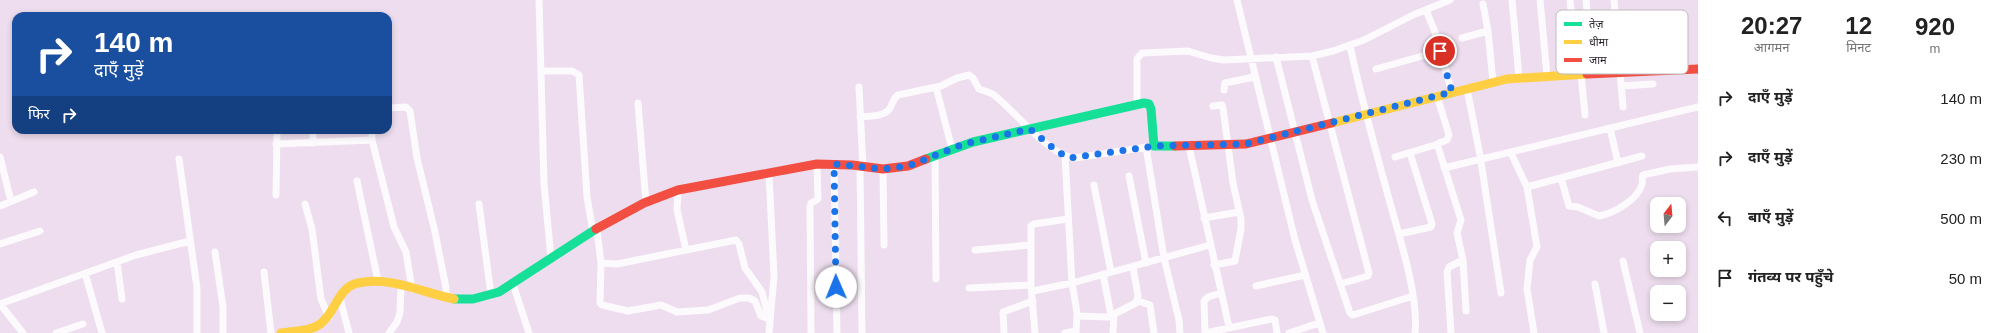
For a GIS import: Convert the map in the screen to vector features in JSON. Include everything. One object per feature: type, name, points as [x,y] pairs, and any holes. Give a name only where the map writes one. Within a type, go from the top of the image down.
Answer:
[{"type":"street","points":[[539,0],[544,184],[551,258]]},
{"type":"street","points":[[1237,0],[1249,57],[1305,275],[1323,333]]},
{"type":"street","points":[[1137,105],[1137,59],[1142,53],[1184,50],[1216,59],[1312,56],[1350,46],[1450,0]]},
{"type":"street","points":[[1512,0],[1520,77]]},
{"type":"street","points":[[1540,0],[1546,76]]},
{"type":"street","points":[[1570,0],[1571,10]]},
{"type":"street","points":[[1586,0],[1587,10]]},
{"type":"street","points":[[1614,0],[1615,10]]},
{"type":"street","points":[[1483,4],[1488,31],[1493,82]]},
{"type":"street","points":[[1426,10],[1452,92]]},
{"type":"street","points":[[1462,38],[1488,31]]},
{"type":"street","points":[[1350,46],[1365,114],[1398,234],[1412,296],[1415,333]]},
{"type":"street","points":[[1376,69],[1440,51]]},
{"type":"street","points":[[1312,56],[1369,273],[1368,276],[1340,284]]},
{"type":"street","points":[[1276,57],[1312,200],[1350,313],[1352,315],[1412,296]]},
{"type":"street","points":[[1688,70],[1698,70]]},
{"type":"street","points":[[542,71],[572,71],[579,75],[587,197],[601,263],[600,303],[602,305],[628,311],[661,306],[677,312],[708,310],[740,298],[748,297],[755,301],[761,316],[769,322]]},
{"type":"street","points":[[860,117],[885,113],[890,109],[895,97],[898,95],[945,85],[957,78],[969,75],[973,78],[979,89],[994,95],[1030,129],[1065,156],[1075,158],[1150,146],[1246,144],[1452,92],[1520,77],[1579,74],[1584,115]]},
{"type":"street","points":[[1620,74],[1622,107]]},
{"type":"street","points":[[1224,90],[1225,83],[1254,77]]},
{"type":"street","points":[[1621,86],[1653,84]]},
{"type":"street","points":[[859,87],[862,166],[862,333]]},
{"type":"street","points":[[936,87],[952,149]]},
{"type":"street","points":[[1467,89],[1481,159],[1501,293]]},
{"type":"street","points":[[1395,157],[1447,140],[1449,136],[1437,96]]},
{"type":"street","points":[[638,103],[646,203]]},
{"type":"street","points":[[281,333],[298,332],[318,326],[329,317],[340,298],[349,287],[356,284],[378,281],[455,300],[478,299],[491,295],[513,284],[551,258],[595,231],[646,203],[678,190],[817,164],[862,166],[883,169],[908,166],[973,142],[1147,103],[1150,107],[1150,146],[1164,258],[1179,320],[1180,333]]},
{"type":"street","points":[[1213,106],[1222,105],[1223,108],[1227,145],[1240,212],[1241,229],[1236,259],[1234,262],[1214,265]]},
{"type":"street","points":[[392,108],[406,107],[410,111],[417,158],[436,232],[446,288],[446,298]]},
{"type":"street","points":[[1444,168],[1512,153],[1698,107]]},
{"type":"street","points":[[1610,128],[1618,162]]},
{"type":"street","points":[[276,195],[277,134]]},
{"type":"street","points":[[313,134],[314,143]]},
{"type":"street","points":[[372,134],[372,140],[394,227],[405,250],[412,289]]},
{"type":"street","points":[[276,144],[372,140]]},
{"type":"street","points":[[1438,144],[1460,218],[1457,233],[1463,260],[1466,311]]},
{"type":"street","points":[[1189,146],[1214,265],[1230,327]]},
{"type":"street","points":[[1398,234],[1431,227],[1432,224],[1410,153]]},
{"type":"street","points":[[1512,153],[1527,187],[1537,247],[1530,260],[1527,289],[1534,333]]},
{"type":"street","points":[[935,156],[936,279]]},
{"type":"street","points":[[1065,156],[1072,283],[1077,316],[1076,332],[1065,333]]},
{"type":"street","points":[[1527,187],[1642,156]]},
{"type":"street","points":[[0,157],[11,201]]},
{"type":"street","points":[[178,159],[197,288],[197,333]]},
{"type":"street","points":[[811,333],[810,207],[811,202],[818,199],[817,164]]},
{"type":"street","points":[[834,164],[837,333]]},
{"type":"street","points":[[1561,178],[1569,206],[1581,208],[1599,216],[1634,198],[1642,185],[1643,175],[1670,169],[1698,167]]},
{"type":"street","points":[[883,169],[884,245]]},
{"type":"street","points":[[769,173],[774,276],[769,333]]},
{"type":"street","points":[[1129,176],[1146,263]]},
{"type":"street","points":[[357,181],[378,281]]},
{"type":"street","points":[[1094,185],[1111,272]]},
{"type":"street","points":[[678,190],[677,210],[686,250]]},
{"type":"street","points":[[0,206],[34,192]]},
{"type":"street","points":[[305,204],[312,228],[321,299],[329,317]]},
{"type":"street","points":[[478,204],[491,295]]},
{"type":"street","points":[[1204,218],[1240,212]]},
{"type":"street","points":[[1034,333],[1031,245],[1032,224],[1068,219]]},
{"type":"street","points":[[0,244],[40,231]]},
{"type":"street","points":[[601,263],[617,264],[737,240],[745,268],[762,292],[769,322]]},
{"type":"street","points":[[23,333],[0,304],[136,255],[190,241]]},
{"type":"street","points":[[975,250],[1031,245]]},
{"type":"street","points":[[969,288],[1032,288],[1072,283],[1210,245]]},
{"type":"street","points":[[215,252],[223,306],[223,333]]},
{"type":"street","points":[[1451,333],[1446,272],[1449,267],[1463,260]]},
{"type":"street","points":[[1623,261],[1640,333]]},
{"type":"street","points":[[117,262],[122,299]]},
{"type":"street","points":[[1133,266],[1138,301]]},
{"type":"street","points":[[264,272],[271,333]]},
{"type":"street","points":[[85,273],[102,333]]},
{"type":"street","points":[[1103,274],[1112,314],[1113,333]]},
{"type":"street","points":[[1256,286],[1305,275]]},
{"type":"street","points":[[513,284],[529,333]]},
{"type":"street","points":[[1595,284],[1604,333]]},
{"type":"street","points":[[389,333],[397,322],[400,314],[401,286]]},
{"type":"street","points":[[1221,293],[1208,297],[1204,301],[1205,333],[1273,319],[1275,320],[1278,333]]},
{"type":"street","points":[[340,298],[349,333]]},
{"type":"street","points":[[1004,333],[1003,312],[1033,301]]},
{"type":"street","points":[[1077,316],[1112,314],[1138,301],[1150,305],[1154,333]]},
{"type":"street","points":[[1289,333],[1320,323]]},
{"type":"street","points":[[56,333],[83,324]]},
{"type":"traffic: fast","points":[[926,159],[973,142],[1144,103],[1149,104],[1151,109],[1154,146],[1175,146]]},
{"type":"traffic: fast","points":[[454,299],[473,299],[499,292],[596,229]]},
{"type":"traffic: slow","points":[[1332,123],[1507,79],[1587,74]]},
{"type":"traffic: slow","points":[[281,333],[304,330],[317,326],[328,316],[345,290],[358,283],[370,281],[395,283],[454,299]]},
{"type":"traffic: jam","points":[[1688,69],[1698,69]]},
{"type":"traffic: jam","points":[[1175,146],[1246,144],[1332,123]]},
{"type":"traffic: jam","points":[[596,229],[644,203],[678,190],[817,164],[852,165],[883,169],[908,166],[926,159]]},
{"type":"route","points":[[836,287],[834,164],[883,169],[908,166],[964,144],[1030,129],[1058,152],[1070,158],[1154,146],[1246,144],[1452,92],[1440,51]]}]
